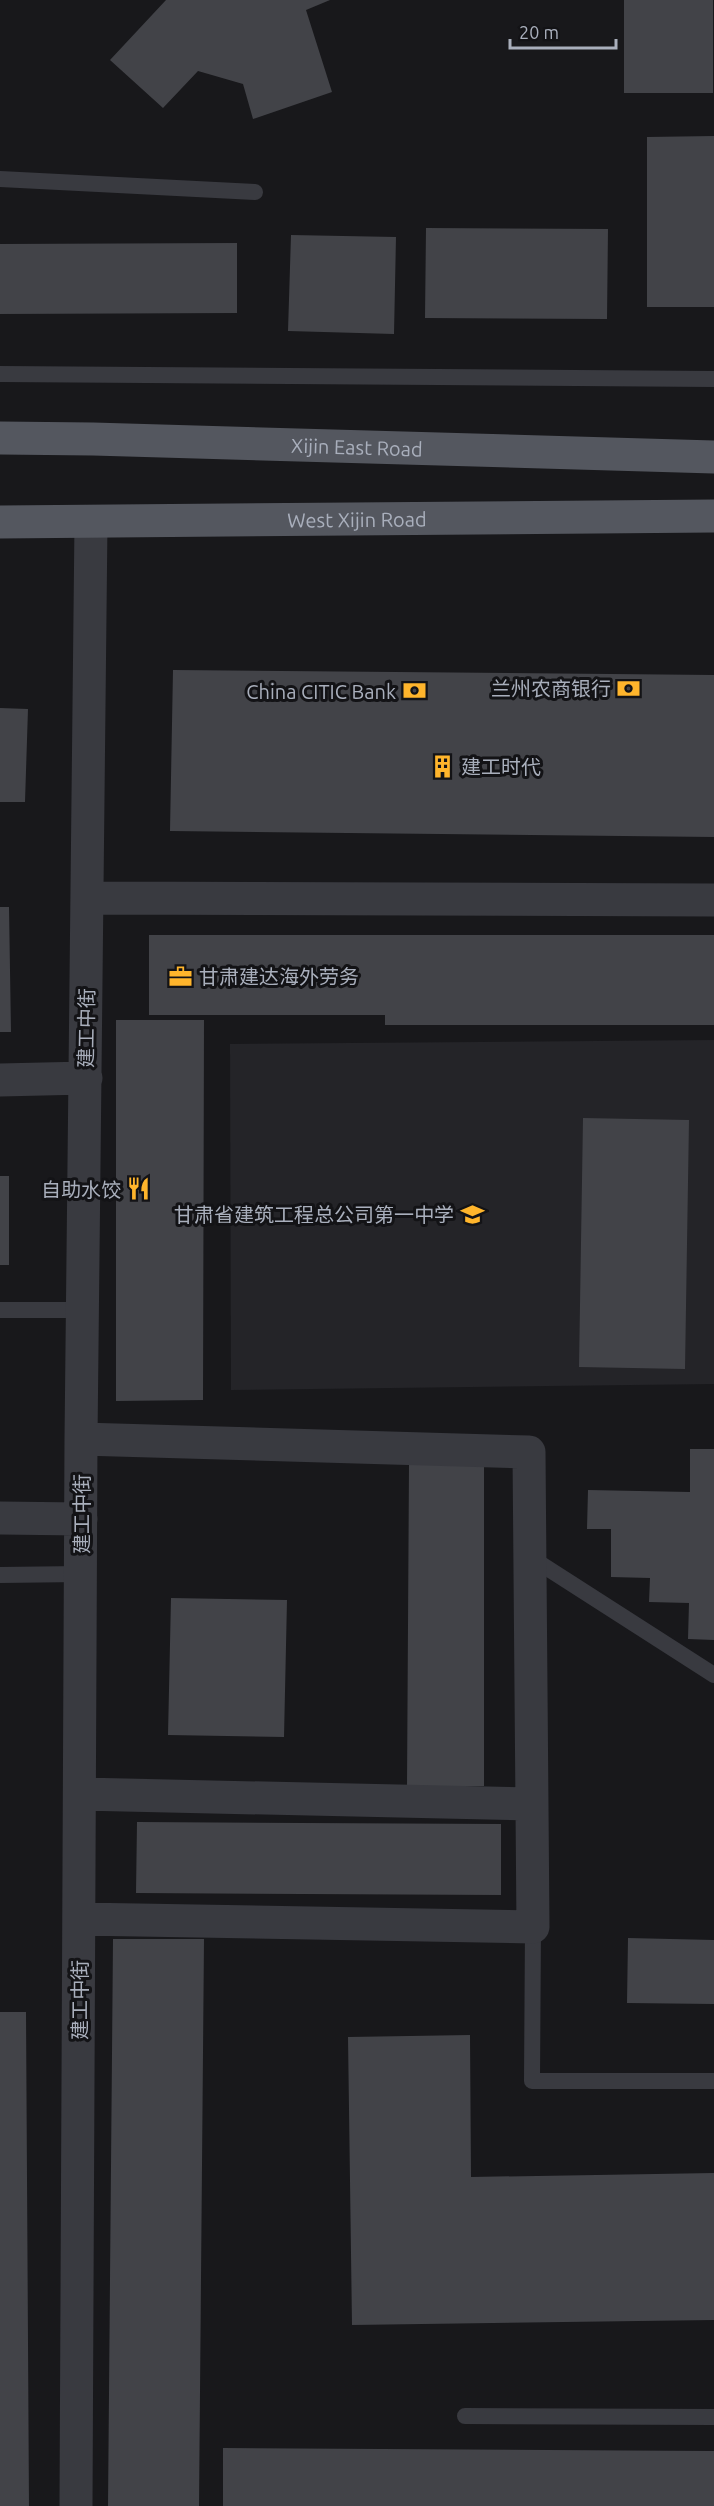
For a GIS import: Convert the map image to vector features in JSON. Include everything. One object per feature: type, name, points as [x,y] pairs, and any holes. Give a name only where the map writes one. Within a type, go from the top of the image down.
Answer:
[{"type":"main road","name":"Xijin East Road","points":[[0,438],[117,439],[714,457]]},
{"type":"main road","name":"West Xijin Road","points":[[0,522],[714,516]]},
{"type":"street","name":"建工中街","points":[[76,2506],[81,1439],[91,522]]},
{"type":"street","points":[[88,898],[714,900]]},
{"type":"street","points":[[0,1080],[86,1078]]},
{"type":"street","points":[[79,1919],[532,1928],[530,1452],[81,1439]]},
{"type":"street","points":[[0,1518],[81,1519]]},
{"type":"street","points":[[80,1794],[532,1804]]},
{"type":"lane","points":[[0,179],[255,192]]},
{"type":"lane","points":[[0,374],[714,379]]},
{"type":"lane","points":[[0,1310],[83,1310]]},
{"type":"lane","points":[[530,1557],[714,1675]]},
{"type":"lane","points":[[0,1575],[81,1574]]},
{"type":"lane","points":[[532,1928],[532,2081],[714,2081]]},
{"type":"lane","points":[[465,2416],[714,2417]]},
{"type":"shaded area","name":"甘肃省建筑工程总公司第一中学","points":[[714,1040],[714,1384],[231,1390],[230,1044]]},
{"type":"building","points":[[166,0],[330,0],[306,10],[332,92],[253,119],[243,84],[198,71],[163,108],[110,60]]},
{"type":"building","points":[[624,0],[713,0],[713,93],[624,93]]},
{"type":"building","points":[[714,136],[714,307],[647,307],[647,137]]},
{"type":"building","points":[[426,228],[608,229],[607,319],[425,318]]},
{"type":"building","points":[[291,235],[396,237],[394,334],[288,331]]},
{"type":"building","points":[[237,243],[237,313],[0,314],[0,244]]},
{"type":"building","name":"建工时代","points":[[173,670],[714,675],[714,837],[170,831]]},
{"type":"building","points":[[0,708],[28,709],[25,802],[0,802]]},
{"type":"building","points":[[0,907],[9,907],[11,1032],[0,1032]]},
{"type":"building","points":[[149,935],[714,935],[714,1025],[385,1025],[385,1015],[149,1015]]},
{"type":"building","points":[[116,1020],[204,1020],[203,1400],[116,1401]]},
{"type":"building","points":[[583,1118],[689,1120],[685,1369],[579,1367]]},
{"type":"building","points":[[0,1176],[9,1176],[9,1265],[0,1265]]},
{"type":"building","points":[[690,1449],[714,1449],[714,1640],[688,1639],[689,1603],[649,1602],[650,1578],[611,1577],[611,1529],[587,1529],[588,1490],[690,1492]]},
{"type":"building","points":[[409,1464],[484,1464],[484,1786],[407,1786]]},
{"type":"building","points":[[171,1598],[287,1600],[284,1737],[168,1735]]},
{"type":"building","points":[[137,1822],[501,1824],[501,1895],[136,1893]]},
{"type":"building","points":[[628,1938],[714,1940],[714,2004],[627,2003]]},
{"type":"building","points":[[113,1939],[204,1939],[199,2506],[108,2506]]},
{"type":"building","points":[[0,2012],[26,2012],[29,2506],[0,2506]]},
{"type":"building","points":[[470,2035],[471,2177],[714,2173],[714,2320],[352,2325],[348,2037]]},
{"type":"building","points":[[223,2448],[714,2451],[714,2506],[223,2506]]},
{"type":"place","name":"兰州农商银行","points":[[629,688]]},
{"type":"place","name":"China CITIC Bank","points":[[414,691]]},
{"type":"place","name":"建工时代","points":[[443,766]]},
{"type":"place","name":"甘肃建达海外劳务","points":[[181,976]]},
{"type":"place","name":"自助水饺","points":[[139,1189]]},
{"type":"place","name":"甘肃省建筑工程总公司第一中学","points":[[472,1214]]}]
